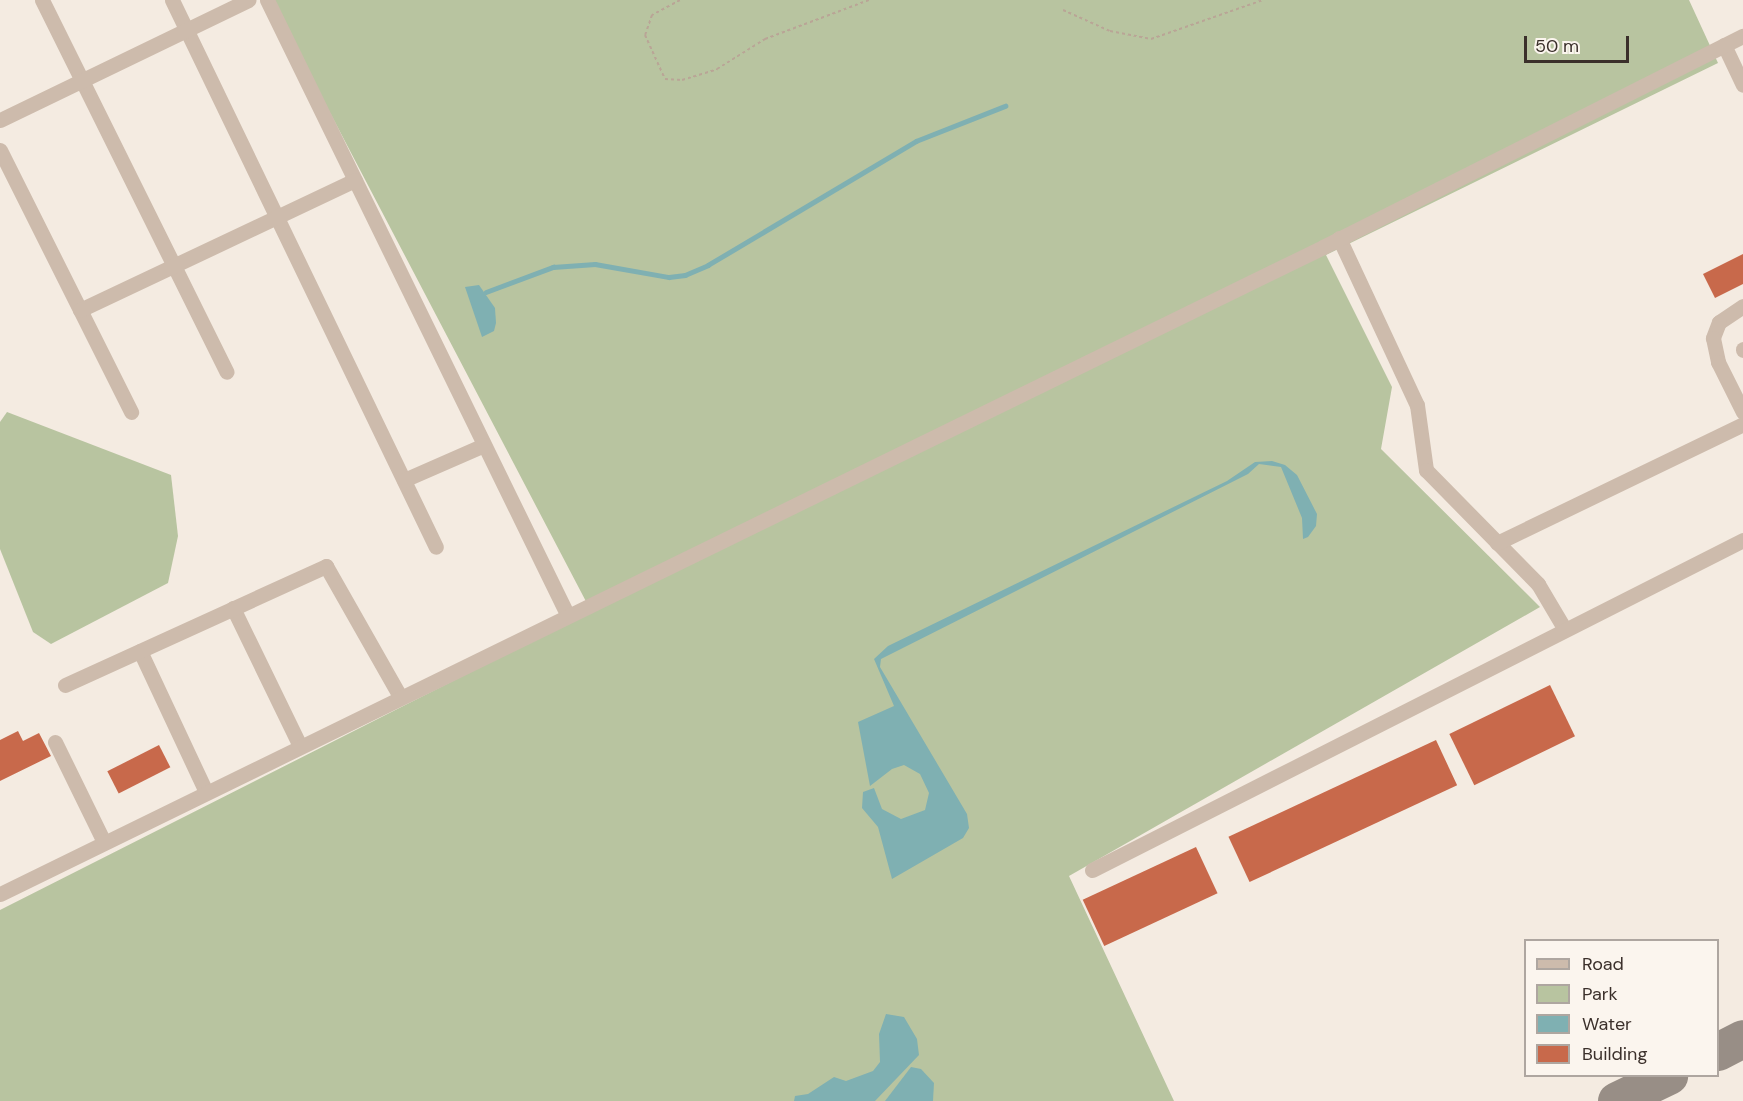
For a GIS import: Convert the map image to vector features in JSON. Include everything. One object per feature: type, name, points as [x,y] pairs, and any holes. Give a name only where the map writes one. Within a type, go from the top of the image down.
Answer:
[{"type":"lane","points":[[42,0],[227,372]]},
{"type":"lane","points":[[172,0],[436,547]]},
{"type":"lane","points":[[0,120],[248,0]]},
{"type":"lane","points":[[267,0],[567,614]]},
{"type":"lane","points":[[0,894],[567,614],[1339,238],[1743,36]]},
{"type":"lane","points":[[1724,45],[1743,86]]},
{"type":"lane","points":[[0,150],[131,412]]},
{"type":"lane","points":[[80,310],[355,180]]},
{"type":"lane","points":[[1339,238],[1417,405],[1426,470],[1548,595],[1564,628]]},
{"type":"lane","points":[[1743,306],[1719,322],[1713,338],[1738,390],[1743,412]]},
{"type":"lane","points":[[1497,543],[1743,424]]},
{"type":"lane","points":[[404,480],[484,445]]},
{"type":"lane","points":[[1092,870],[1564,628],[1743,540]]},
{"type":"lane","points":[[65,685],[326,566],[400,696]]},
{"type":"lane","points":[[233,608],[300,746]]},
{"type":"lane","points":[[140,651],[206,792]]},
{"type":"lane","points":[[55,742],[104,843]]},
{"type":"path","points":[[680,0],[652,15],[645,35],[665,79],[682,80],[717,69],[765,39],[869,0]]},
{"type":"path","points":[[1063,10],[1110,32],[1151,39],[1263,0]]},
{"type":"green space","points":[[271,0],[1689,0],[1718,63],[1326,255],[1392,387],[1381,449],[1540,607],[1069,876],[1174,1101],[0,1101],[0,910],[591,611]]},
{"type":"green space","points":[[7,412],[171,475],[178,536],[168,583],[51,644],[33,632],[0,549],[0,422]]},
{"type":"water","points":[[479,285],[495,308],[496,323],[494,331],[482,337],[465,287]]},
{"type":"water","points":[[1272,461],[1285,465],[1297,475],[1317,514],[1316,526],[1308,537],[1303,539],[1302,518],[1281,467],[1259,464],[1248,474],[881,659],[880,667],[967,814],[969,828],[963,838],[892,879],[878,827],[862,808],[863,792],[874,788],[882,809],[901,819],[925,810],[929,793],[920,774],[904,765],[892,769],[870,786],[858,722],[894,706],[874,659],[888,646],[1227,481],[1255,462]]},
{"type":"water","points":[[886,1014],[904,1017],[917,1039],[919,1055],[875,1101],[794,1101],[795,1096],[808,1094],[834,1077],[846,1081],[873,1071],[880,1062],[879,1034]]},
{"type":"water","points":[[911,1067],[921,1069],[934,1083],[933,1101],[885,1101]]},
{"type":"building","points":[[1743,254],[1743,284],[1715,298],[1703,274]]},
{"type":"building","points":[[1550,685],[1575,736],[1474,785],[1449,734]]},
{"type":"building","points":[[18,731],[23,741],[39,733],[51,756],[0,781],[0,740]]},
{"type":"building","points":[[1436,740],[1457,785],[1250,882],[1228,837]]},
{"type":"building","points":[[159,745],[170,767],[119,794],[107,771]]},
{"type":"building","points":[[1196,847],[1218,893],[1104,946],[1083,900]]},
{"type":"waterway","points":[[486,292],[553,267],[595,264],[669,277],[685,275],[708,265],[916,141],[1005,106]]},
{"type":"taxiway","points":[[1719,1051],[1743,1039]]},
{"type":"taxiway","points":[[1617,1101],[1667,1077]]}]
